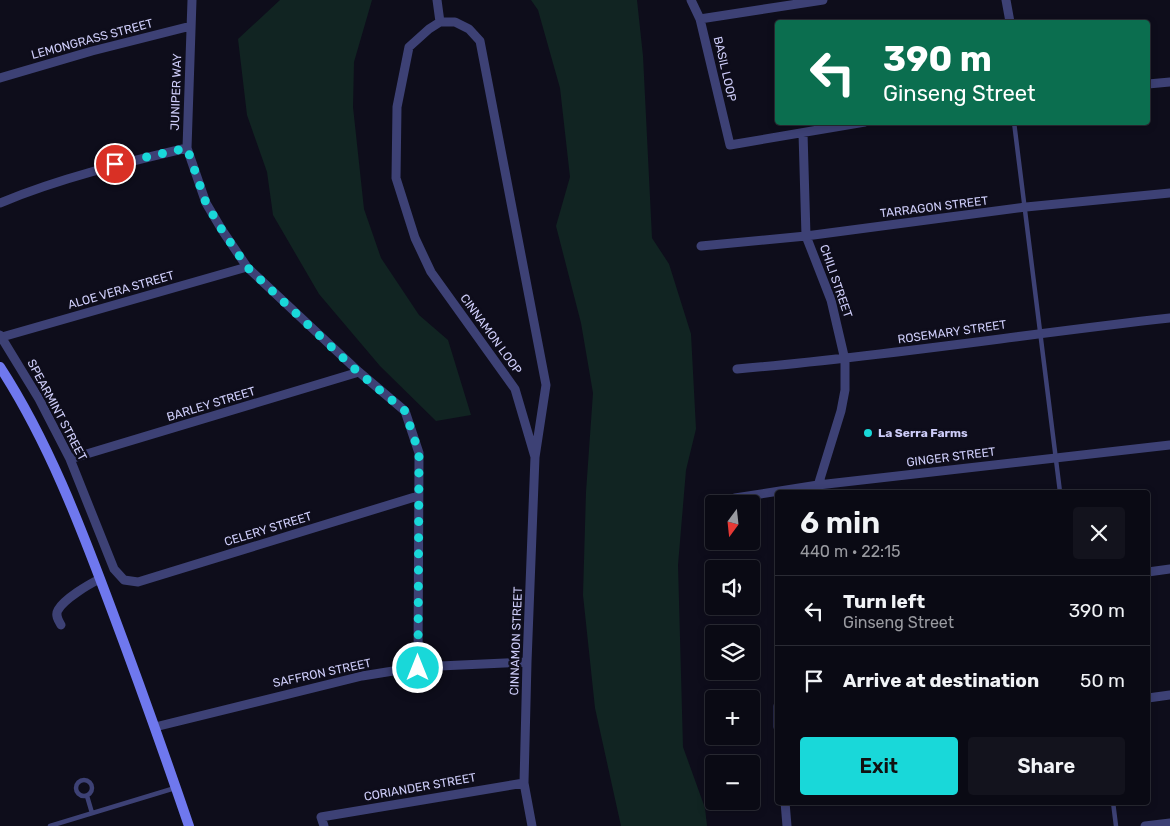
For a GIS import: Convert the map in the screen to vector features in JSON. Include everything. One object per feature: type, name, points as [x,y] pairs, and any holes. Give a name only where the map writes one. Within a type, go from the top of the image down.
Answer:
[{"type":"street","name":"JUNIPER WAY","points":[[192,0],[187,148],[206,203],[247,267],[358,372],[405,411],[419,453],[418,668]]},
{"type":"street","points":[[437,0],[440,22]]},
{"type":"street","name":"BASIL LOOP","points":[[692,0],[700,19],[730,145],[803,133]]},
{"type":"street","points":[[700,19],[823,0]]},
{"type":"street","points":[[1006,0],[1010,20]]},
{"type":"street","name":"CINNAMON LOOP","points":[[440,22],[455,22],[469,29],[480,41],[484,56],[546,385],[535,457],[515,389],[431,272],[415,238],[396,178],[397,107],[406,55],[409,47],[440,22]]},
{"type":"street","name":"LEMONGRASS STREET","points":[[0,78],[92,51],[191,26]]},
{"type":"street","points":[[1150,84],[1170,82]]},
{"type":"street","points":[[803,133],[848,125]]},
{"type":"street","name":"CHILI STREET","points":[[803,133],[806,236],[832,300],[845,360],[845,390],[841,411],[817,489]]},
{"type":"street","points":[[0,203],[37,187],[106,167],[187,148]]},
{"type":"street","name":"TARRAGON STREET","points":[[701,246],[806,236],[1026,207],[1170,193]]},
{"type":"street","name":"ALOE VERA STREET","points":[[1,336],[247,267]]},
{"type":"street","name":"ROSEMARY STREET","points":[[737,369],[845,360],[1042,332],[1170,318]]},
{"type":"street","name":"SPEARMINT STREET","points":[[1,336],[70,459],[114,569],[124,580]]},
{"type":"street","points":[[0,367],[60,480],[100,579],[155,726],[189,826]]},
{"type":"street","name":"BARLEY STREET","points":[[70,459],[358,372]]},
{"type":"street","name":"GINGER STREET","points":[[817,489],[1055,456],[1170,445]]},
{"type":"street","name":"CINNAMON STREET","points":[[532,826],[524,783],[535,457]]},
{"type":"street","name":"GINGER STREET","points":[[760,495],[775,494]]},
{"type":"street","name":"CELERY STREET","points":[[124,580],[138,582],[418,496]]},
{"type":"street","points":[[1150,572],[1170,569]]},
{"type":"street","points":[[61,625],[57,616],[59,608],[76,593],[100,579]]},
{"type":"street","name":"SAFFRON STREET","points":[[155,726],[362,676],[418,668],[527,662]]},
{"type":"street","points":[[1150,698],[1170,695]]},
{"type":"street","name":"CORIANDER STREET","points":[[324,826],[321,817],[524,783]]},
{"type":"street","points":[[785,805],[787,826]]},
{"type":"street","points":[[1144,826],[1170,823]]},
{"type":"lane","points":[[1014,125],[1042,332],[1060,490]]},
{"type":"lane","points":[[50,826],[176,788]]},
{"type":"lane","points":[[87,796],[92,813]]},
{"type":"lane","points":[[1113,805],[1116,826]]},
{"type":"green space","points":[[280,0],[372,0],[354,62],[353,107],[364,209],[381,258],[419,315],[448,340],[471,415],[436,421],[380,366],[319,294],[273,215],[267,172],[247,115],[238,39]]},
{"type":"green space","points":[[531,0],[637,0],[643,56],[652,238],[669,264],[691,334],[696,429],[686,470],[678,565],[683,747],[705,808],[707,826],[621,826],[595,708],[583,595],[586,492],[593,393],[581,323],[556,226],[570,177],[560,88],[538,10]]},
{"type":"place","name":"La Serra Farms","points":[[868,433]]},
{"type":"route","points":[[115,164],[187,148],[206,203],[247,267],[358,372],[405,411],[419,453],[418,668]]}]
